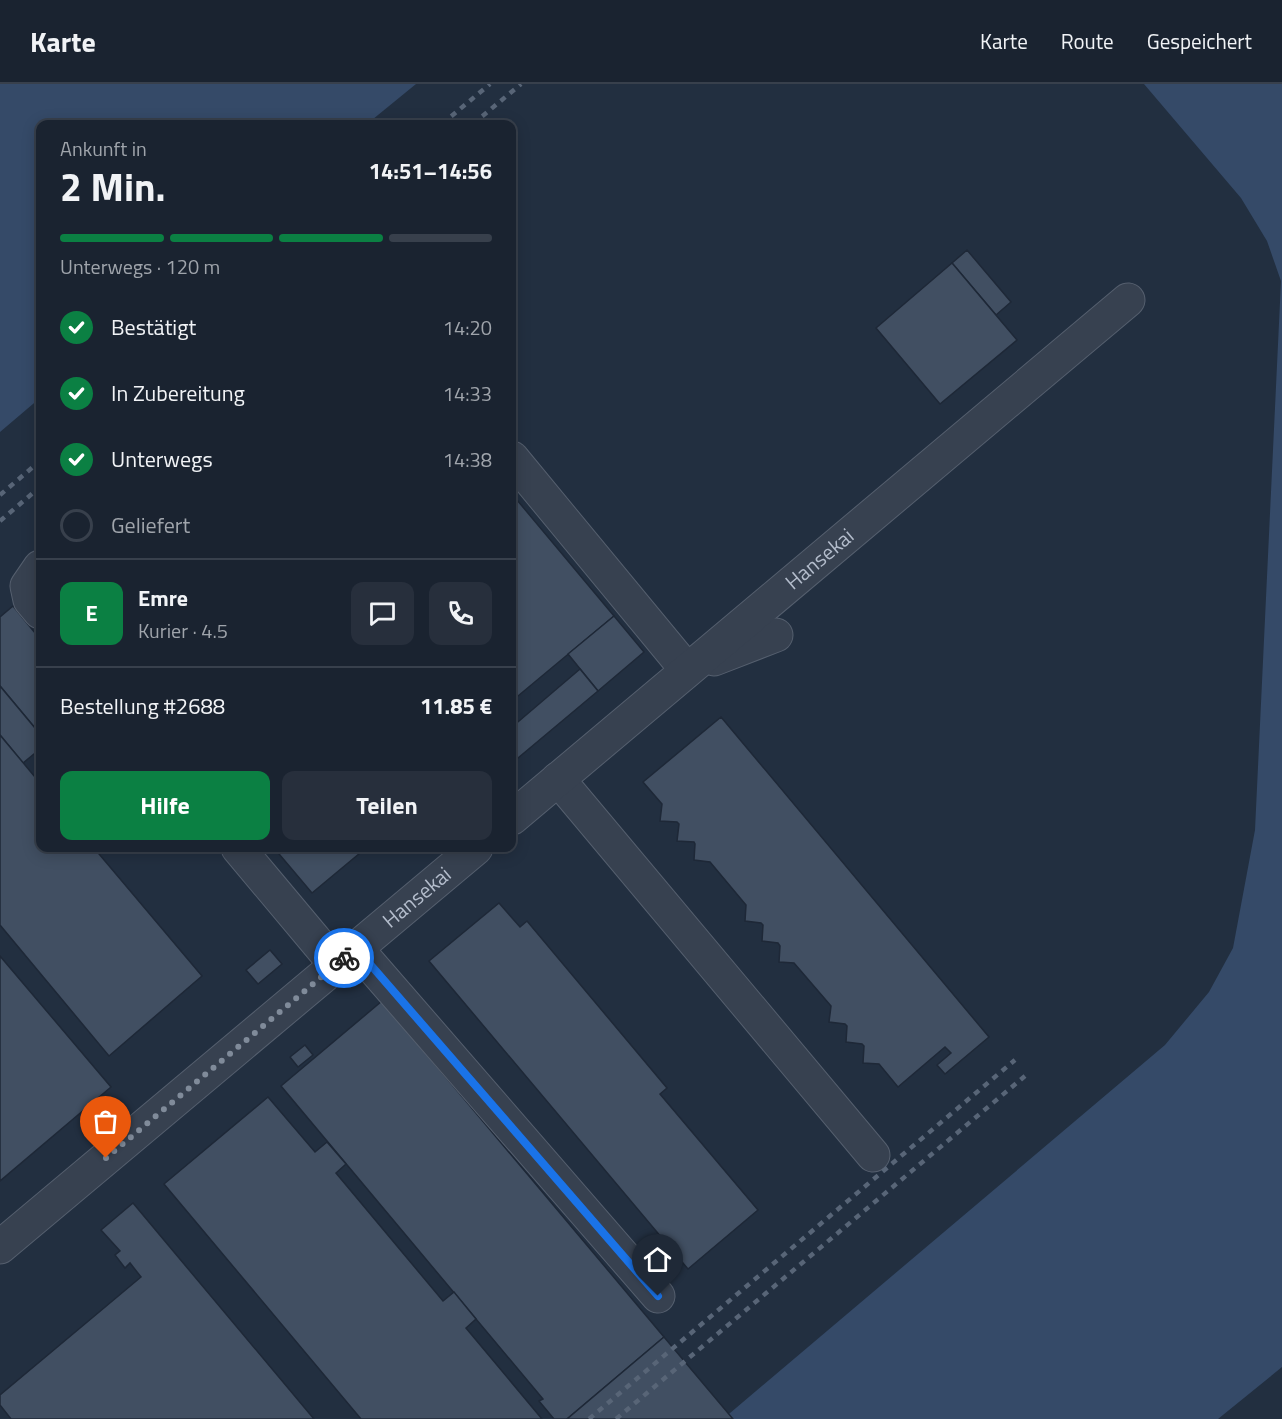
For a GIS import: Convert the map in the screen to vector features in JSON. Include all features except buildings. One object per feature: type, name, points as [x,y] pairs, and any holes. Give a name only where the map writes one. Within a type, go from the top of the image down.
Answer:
[{"type":"lane","name":"Hansekai","points":[[516,815],[1128,300]]},
{"type":"lane","points":[[516,463],[687,670],[776,634]]},
{"type":"lane","points":[[36,573],[27,586],[30,600],[36,607]]},
{"type":"lane","points":[[558,779],[873,1155]]},
{"type":"lane","points":[[242,852],[346,957],[658,1296]]},
{"type":"lane","name":"Hansekai","points":[[0,1247],[469,852]]},
{"type":"water","points":[[0,84],[416,84],[372,120],[36,120],[36,401],[0,432]]},
{"type":"water","points":[[1144,84],[1282,84],[1282,1367],[1218,1419],[723,1419],[1165,1045],[1209,992],[1233,948],[1255,830],[1281,281],[1267,241],[1241,198]]},
{"type":"railway","points":[[447,120],[490,84]]},
{"type":"railway","points":[[478,120],[521,84]]},
{"type":"railway","points":[[0,495],[36,464]]},
{"type":"railway","points":[[0,521],[36,490]]},
{"type":"railway","points":[[589,1419],[1015,1060]]},
{"type":"railway","points":[[616,1419],[1025,1076]]},
{"type":"way so far","points":[[106,1158],[344,958]]},
{"type":"route","points":[[344,958],[356,948],[658,1296]]}]
